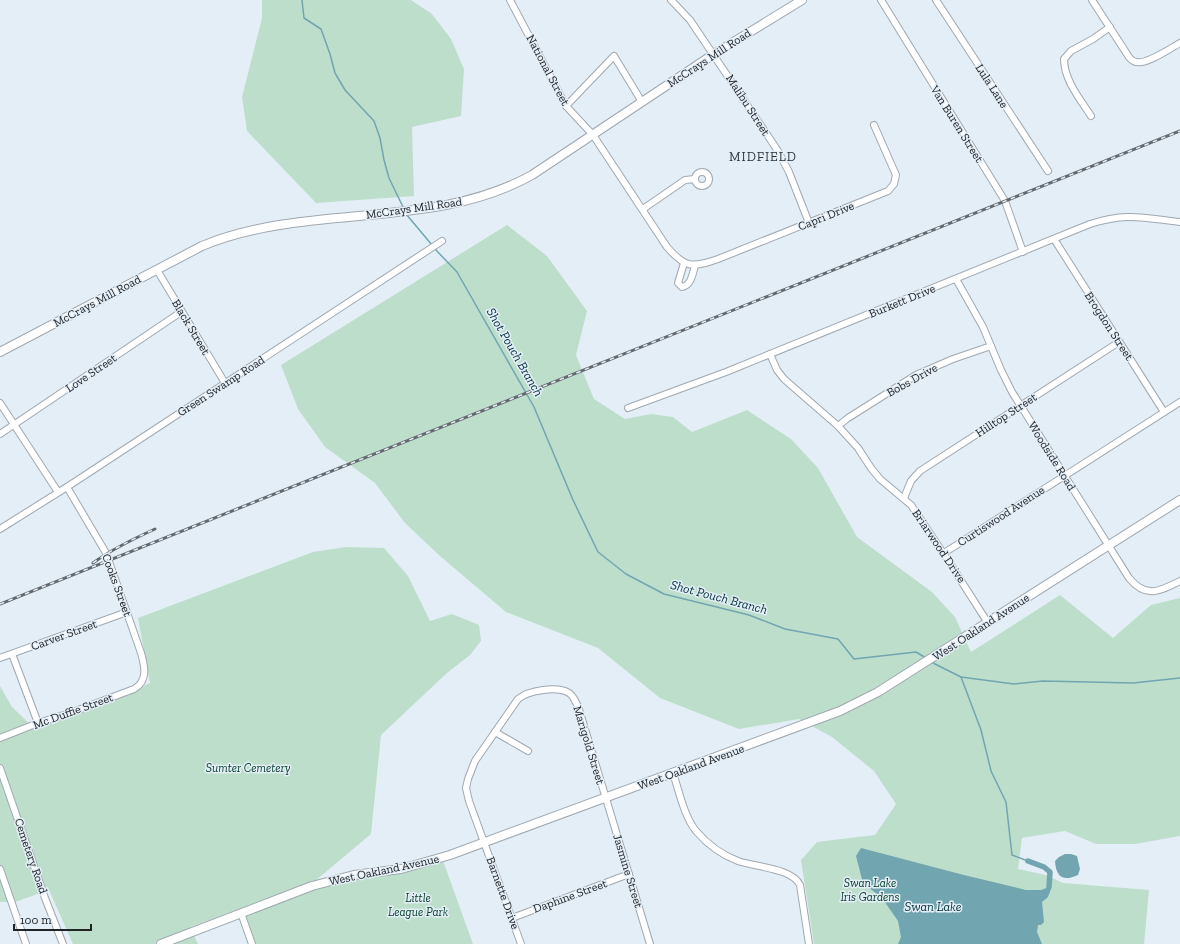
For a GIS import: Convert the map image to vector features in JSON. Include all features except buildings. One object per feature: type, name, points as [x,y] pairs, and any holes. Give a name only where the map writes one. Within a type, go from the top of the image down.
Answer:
[{"type":"street","name":"National Street","points":[[510,0],[566,106],[593,135]]},
{"type":"street","name":"Malibu Street","points":[[671,0],[690,20],[778,151],[789,172],[809,223]]},
{"type":"street","name":"McCrays Mill Road","points":[[0,352],[202,246],[221,238],[253,229],[283,224],[458,203],[493,194],[532,175],[714,54],[802,0]]},
{"type":"street","name":"Van Buren Street","points":[[881,0],[1005,201],[1023,252]]},
{"type":"street","name":"Lula Lane","points":[[936,0],[1048,171]]},
{"type":"street","points":[[1092,0],[1132,60],[1144,62],[1180,43]]},
{"type":"street","points":[[1091,116],[1073,87],[1065,69],[1064,59],[1071,51],[1093,39],[1110,27]]},
{"type":"street","points":[[566,106],[614,56],[642,102]]},
{"type":"street","name":"Capri Drive","points":[[684,263],[695,265],[718,260],[882,194],[892,187],[896,180],[896,175],[874,125]]},
{"type":"street","points":[[593,135],[667,247],[684,263],[678,283],[682,287],[687,286],[689,283],[695,265]]},
{"type":"street","points":[[643,209],[685,180],[695,179]]},
{"type":"street","name":"Burkett Drive","points":[[628,408],[770,354],[1090,224],[1115,218],[1140,217],[1180,222]]},
{"type":"street","name":"Brogdon Street","points":[[1054,239],[1164,412]]},
{"type":"street","name":"Green Swamp Road","points":[[0,529],[68,487],[442,241]]},
{"type":"street","name":"Black Street","points":[[157,270],[225,383]]},
{"type":"street","name":"Woodside Road","points":[[956,279],[979,320],[1001,370],[1021,406],[1129,578],[1138,588],[1154,592],[1162,590],[1180,581]]},
{"type":"street","name":"Love Street","points":[[0,434],[181,312]]},
{"type":"street","name":"Hilltop Street","points":[[904,498],[911,481],[920,471],[1119,342]]},
{"type":"street","name":"Bobs Drive","points":[[838,426],[848,418],[916,375],[953,359],[991,346]]},
{"type":"street","name":"Briarwood Drive","points":[[770,354],[777,370],[784,379],[838,426],[858,448],[876,475],[885,484],[904,498],[916,511],[988,623]]},
{"type":"street","name":"Curtiswood Avenue","points":[[944,553],[1180,402]]},
{"type":"street","points":[[0,403],[58,492]]},
{"type":"street","name":"Cooks Street","points":[[68,487],[106,553],[143,661],[145,668],[143,680]]},
{"type":"street","name":"West Oakland Avenue","points":[[161,944],[331,880],[354,875],[401,869],[484,843],[840,711],[867,699],[1180,500]]},
{"type":"street","name":"Carver Street","points":[[0,658],[127,612]]},
{"type":"street","points":[[12,654],[38,723]]},
{"type":"street","name":"Mc Duffie Street","points":[[0,738],[134,689],[143,680]]},
{"type":"street","name":"Marigold Street","points":[[484,843],[466,788],[469,775],[475,761],[494,732],[516,701],[526,694],[535,691],[556,690],[569,693],[572,696],[578,706],[605,798]]},
{"type":"street","points":[[494,732],[528,751]]},
{"type":"street","name":"Cemetery Road","points":[[0,768],[45,898],[63,944]]},
{"type":"street","points":[[673,773],[690,820],[695,829],[703,838],[733,859],[789,874],[798,880],[800,884],[809,944]]},
{"type":"street","name":"Jasmine Street","points":[[605,798],[650,944]]},
{"type":"street","name":"Barnette Drive","points":[[484,843],[521,944]]},
{"type":"street","points":[[0,869],[26,944]]},
{"type":"street","name":"Daphine Street","points":[[512,918],[629,874]]},
{"type":"street","points":[[241,913],[252,944]]},
{"type":"green space","points":[[262,0],[411,0],[432,14],[451,39],[464,69],[461,116],[412,127],[414,196],[316,203],[247,131],[242,97],[262,18]]},
{"type":"green space","name":"Swan Lake Iris Gardens","points":[[507,225],[547,256],[587,311],[576,355],[594,399],[625,419],[651,414],[673,417],[692,432],[747,410],[791,439],[818,468],[857,537],[932,592],[955,617],[971,652],[1060,595],[1113,638],[1151,605],[1180,598],[1180,836],[1135,844],[1096,844],[1065,831],[1022,838],[1018,869],[1046,875],[1063,883],[1149,890],[1144,944],[814,944],[801,860],[817,842],[875,835],[896,804],[874,771],[832,737],[799,719],[739,729],[660,698],[598,648],[506,612],[440,556],[405,523],[375,483],[325,447],[298,409],[281,365]]},
{"type":"green space","name":"Sumter Cemetery","points":[[346,547],[384,548],[408,576],[430,621],[452,614],[479,625],[481,641],[470,655],[447,673],[381,735],[371,834],[315,881],[190,927],[198,944],[73,944],[49,890],[15,902],[0,902],[0,686],[12,707],[34,728],[115,699],[150,683],[138,618],[313,552]]},
{"type":"green space","name":"Little League Park","points":[[442,858],[473,944],[252,944],[241,913],[312,886]]},
{"type":"water","name":"Swan Lake","points":[[861,848],[1026,890],[1041,890],[1049,887],[1051,889],[1048,897],[1042,902],[1044,922],[1041,925],[1038,925],[1037,932],[1042,944],[898,944],[901,937],[898,921],[882,898],[863,883],[856,856]]},
{"type":"water","points":[[1065,854],[1077,856],[1080,869],[1078,875],[1064,878],[1061,877],[1057,871],[1055,861]]},
{"type":"waterway","name":"Shot Pouch Branch","points":[[302,0],[304,18],[321,29],[335,73],[345,90],[374,121],[380,138],[389,178],[404,209]]},
{"type":"waterway","name":"Shot Pouch Branch","points":[[406,214],[432,245]]},
{"type":"waterway","name":"Shot Pouch Branch","points":[[434,248],[457,272],[534,407],[573,500],[598,552],[626,574],[664,594],[749,615],[785,629],[838,639],[854,659],[916,652],[926,658]]},
{"type":"waterway","points":[[931,662],[961,677],[1014,684],[1043,681],[1133,683],[1180,678]]},
{"type":"waterway","name":"Shot Pouch Branch","points":[[961,677],[981,730],[991,771],[1006,802],[1012,855],[1028,861]]},
{"type":"waterway","name":"Shot Pouch Branch","points":[[1028,861],[1044,867],[1050,872],[1049,887]]},
{"type":"railway","points":[[0,604],[1180,131]]},
{"type":"railway","points":[[93,563],[131,540],[155,529]]},
{"type":"district","name":"MIDFIELD","points":[[763,156]]}]
